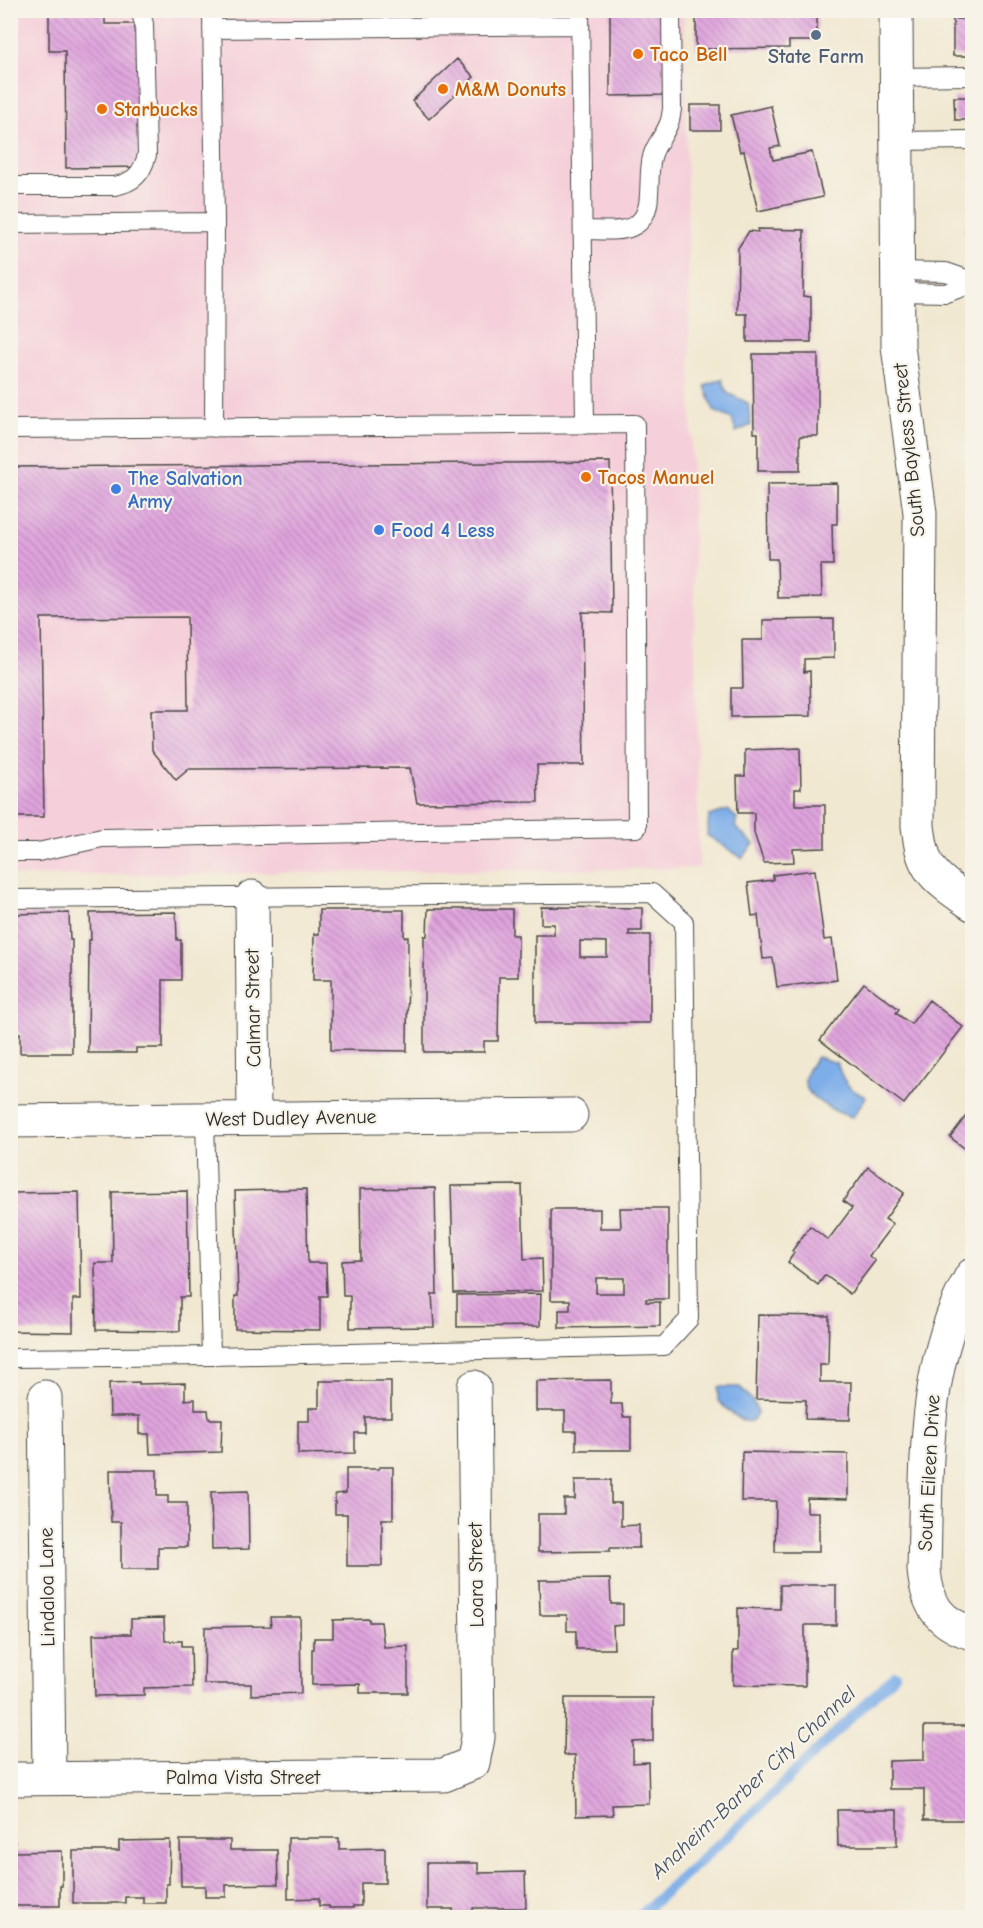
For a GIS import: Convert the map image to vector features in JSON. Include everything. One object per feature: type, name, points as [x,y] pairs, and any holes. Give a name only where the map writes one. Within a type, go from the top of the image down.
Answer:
[{"type":"street","name":"South Bayless Street","points":[[896,10],[898,346],[920,513],[918,826],[920,847],[929,868],[972,904]]},
{"type":"street","name":"Calmar Street","points":[[252,897],[254,1118]]},
{"type":"street","name":"West Dudley Avenue","points":[[10,1121],[571,1115]]},
{"type":"street","name":"South Eileen Drive","points":[[972,1275],[962,1293],[944,1341],[935,1382],[928,1431],[924,1570],[926,1591],[941,1616],[960,1629],[972,1633]]},
{"type":"street","name":"Loara Street","points":[[473,1763],[478,1738],[474,1387]]},
{"type":"street","name":"Lindaloa Lane","points":[[45,1397],[49,1778]]},
{"type":"street","name":"Palma Vista Street","points":[[10,1779],[444,1775],[473,1763]]},
{"type":"lane","points":[[10,186],[114,186],[125,184],[140,174],[147,155],[144,24],[140,10]]},
{"type":"lane","points":[[212,10],[214,428]]},
{"type":"lane","points":[[583,230],[631,229],[644,214],[649,197],[652,157],[655,147],[670,123],[672,110],[671,10]]},
{"type":"lane","points":[[212,29],[580,18],[585,425]]},
{"type":"lane","points":[[896,77],[972,76]]},
{"type":"lane","points":[[897,141],[972,140]]},
{"type":"lane","points":[[10,225],[214,222]]},
{"type":"lane","points":[[897,282],[945,272],[972,282]]},
{"type":"lane","points":[[10,429],[635,424],[637,828],[102,837],[38,852],[10,852]]},
{"type":"lane","points":[[10,899],[652,893],[684,922],[689,1318],[663,1346],[10,1358]]},
{"type":"lane","points":[[205,1118],[211,1356]]},
{"type":"shaded area","points":[[10,11],[684,11],[699,868],[11,876]]},
{"type":"water","points":[[722,379],[727,393],[748,403],[751,425],[736,432],[732,419],[714,411],[705,386]]},
{"type":"water","points":[[728,810],[737,819],[735,827],[754,844],[742,858],[707,835],[709,816]]},
{"type":"water","points":[[817,1057],[837,1063],[847,1084],[854,1091],[866,1097],[853,1117],[824,1105],[807,1088],[806,1075]]},
{"type":"water","points":[[718,1387],[740,1387],[756,1406],[757,1415],[754,1419],[742,1420],[718,1401]]},
{"type":"building","points":[[696,10],[817,10],[817,41],[789,41],[789,48],[696,49]]},
{"type":"building","name":"Starbucks","points":[[105,12],[105,24],[139,24],[140,167],[66,168],[65,51],[49,51],[49,13]]},
{"type":"building","name":"Taco Bell","points":[[610,12],[666,12],[667,95],[610,96]]},
{"type":"building","points":[[953,19],[972,19],[972,56],[953,56]]},
{"type":"building","name":"M&M Donuts","points":[[457,59],[474,77],[429,119],[412,101]]},
{"type":"building","points":[[954,97],[972,97],[972,120],[955,120]]},
{"type":"building","points":[[690,105],[720,105],[720,130],[690,130]]},
{"type":"building","points":[[771,106],[780,146],[770,148],[773,160],[812,152],[823,197],[758,211],[744,151],[740,152],[731,115]]},
{"type":"building","points":[[972,209],[972,234],[965,231]]},
{"type":"building","points":[[758,229],[804,230],[803,296],[811,297],[811,342],[747,342],[747,314],[737,314],[738,248],[749,231],[758,232]]},
{"type":"building","points":[[753,354],[818,354],[818,436],[800,436],[800,471],[758,471],[758,433],[754,433]]},
{"type":"building","points":[[610,462],[612,613],[582,612],[584,765],[537,765],[538,802],[417,803],[410,768],[189,769],[176,780],[152,750],[151,710],[188,710],[187,617],[41,618],[44,817],[10,817],[10,467]]},
{"type":"building","points":[[837,483],[837,524],[832,524],[833,565],[821,565],[822,597],[778,598],[777,559],[768,559],[767,484]]},
{"type":"building","points":[[834,619],[834,658],[804,659],[804,672],[810,671],[811,716],[731,717],[731,688],[743,688],[742,640],[763,640],[763,620]]},
{"type":"building","points":[[800,748],[801,789],[795,789],[795,805],[825,805],[825,848],[793,849],[794,862],[764,863],[754,833],[754,813],[738,813],[737,776],[745,776],[745,750]]},
{"type":"building","points":[[815,870],[824,940],[832,939],[837,980],[777,987],[773,958],[763,959],[758,915],[752,916],[748,883],[773,880],[773,875]]},
{"type":"building","points":[[541,907],[642,908],[642,931],[629,931],[629,935],[650,935],[650,1023],[535,1023],[535,935],[554,935],[554,924],[541,924]],"holes":[[[580,941],[607,942],[607,957],[580,957]]]},
{"type":"building","points":[[428,909],[512,909],[512,935],[518,935],[518,977],[499,977],[498,1041],[484,1041],[484,1052],[424,1052],[424,936],[427,936]]},
{"type":"building","points":[[319,910],[404,910],[404,937],[408,937],[407,1051],[331,1050],[331,980],[313,980],[314,934],[319,934]]},
{"type":"building","points":[[176,912],[177,940],[181,940],[181,980],[163,980],[163,1048],[136,1048],[136,1053],[88,1053],[90,913]]},
{"type":"building","points":[[69,913],[70,940],[72,940],[72,1053],[20,1053],[20,1033],[10,1033],[10,914]]},
{"type":"building","points":[[864,983],[899,1009],[896,1013],[911,1024],[929,1000],[963,1027],[904,1104],[820,1040]]},
{"type":"building","points":[[972,1108],[972,1154],[950,1137]]},
{"type":"building","points":[[868,1167],[904,1193],[885,1219],[893,1224],[869,1256],[875,1261],[850,1294],[825,1275],[818,1285],[788,1262],[794,1253],[792,1251],[810,1226],[828,1240],[852,1208],[843,1201]]},
{"type":"building","points":[[522,1185],[524,1259],[542,1258],[543,1291],[454,1293],[451,1186]]},
{"type":"building","points":[[435,1188],[437,1294],[432,1294],[434,1327],[350,1328],[350,1296],[343,1296],[342,1261],[361,1260],[360,1189]]},
{"type":"building","points":[[306,1189],[308,1263],[326,1263],[327,1296],[320,1296],[320,1330],[235,1329],[235,1296],[238,1296],[235,1191]]},
{"type":"building","points":[[187,1191],[189,1297],[180,1297],[180,1331],[96,1330],[95,1263],[113,1263],[112,1192]]},
{"type":"building","points":[[79,1192],[81,1299],[73,1299],[73,1332],[10,1331],[10,1193]]},
{"type":"building","points":[[620,1208],[668,1208],[668,1299],[646,1299],[646,1302],[660,1302],[660,1326],[559,1328],[559,1310],[570,1310],[570,1300],[551,1300],[551,1209],[600,1209],[600,1228],[621,1228]],"holes":[[[596,1278],[624,1278],[624,1293],[596,1293]]]},
{"type":"building","points":[[541,1294],[540,1326],[457,1327],[457,1295]]},
{"type":"building","points":[[758,1315],[829,1316],[828,1365],[820,1365],[820,1382],[851,1382],[850,1420],[805,1419],[806,1400],[756,1399]]},
{"type":"building","points":[[611,1380],[611,1404],[622,1404],[623,1417],[631,1417],[631,1450],[576,1450],[576,1431],[565,1431],[565,1411],[536,1411],[536,1381]]},
{"type":"building","points":[[319,1381],[391,1381],[391,1417],[365,1417],[365,1433],[355,1433],[355,1453],[298,1454],[298,1421],[309,1421],[309,1408],[319,1408]]},
{"type":"building","points":[[139,1382],[139,1384],[185,1383],[185,1400],[195,1399],[195,1410],[208,1410],[209,1419],[222,1419],[221,1452],[150,1454],[149,1434],[139,1434],[139,1416],[110,1416],[109,1383]]},
{"type":"building","points":[[742,1452],[848,1454],[848,1499],[807,1498],[807,1512],[819,1512],[819,1552],[775,1552],[776,1501],[741,1501]]},
{"type":"building","points":[[379,1467],[393,1467],[393,1519],[382,1519],[382,1566],[347,1566],[347,1514],[335,1514],[335,1494],[346,1493],[346,1469],[379,1469]]},
{"type":"building","points":[[110,1470],[157,1470],[157,1496],[168,1496],[168,1503],[187,1503],[187,1547],[158,1547],[158,1569],[121,1569],[121,1522],[111,1522]]},
{"type":"building","points":[[575,1480],[611,1480],[611,1503],[621,1503],[621,1526],[639,1525],[639,1548],[610,1548],[610,1551],[538,1552],[538,1514],[564,1514],[564,1499],[575,1499]]},
{"type":"building","points":[[248,1491],[249,1549],[212,1550],[211,1492]]},
{"type":"building","points":[[610,1579],[611,1604],[623,1604],[623,1625],[613,1626],[614,1649],[576,1649],[576,1631],[567,1631],[567,1615],[540,1615],[539,1580]]},
{"type":"building","points":[[780,1585],[836,1585],[836,1625],[805,1625],[805,1686],[733,1685],[733,1651],[738,1651],[738,1608],[780,1609]]},
{"type":"building","points":[[270,1617],[300,1617],[301,1693],[251,1695],[251,1684],[204,1684],[205,1627],[271,1626]]},
{"type":"building","points":[[164,1618],[165,1641],[182,1641],[182,1646],[191,1646],[192,1687],[144,1688],[144,1695],[95,1696],[93,1634],[131,1634],[131,1619]]},
{"type":"building","points":[[369,1619],[369,1622],[381,1622],[384,1647],[408,1646],[408,1693],[360,1693],[360,1684],[312,1685],[314,1638],[333,1638],[333,1620]]},
{"type":"building","points":[[565,1698],[653,1698],[653,1741],[633,1742],[633,1763],[648,1762],[649,1804],[612,1805],[613,1815],[576,1816],[575,1755],[564,1755]]},
{"type":"building","points":[[924,1726],[972,1726],[972,1814],[967,1816],[968,1820],[924,1820],[924,1789],[889,1789],[889,1761],[924,1760]]},
{"type":"building","points":[[837,1810],[897,1810],[897,1846],[838,1846]]},
{"type":"building","points":[[288,1838],[339,1838],[339,1849],[385,1848],[385,1883],[361,1883],[361,1906],[353,1906],[353,1908],[319,1906],[319,1898],[288,1899]]},
{"type":"building","points":[[170,1840],[166,1903],[143,1903],[143,1897],[125,1897],[125,1903],[73,1903],[73,1851],[119,1851],[119,1841]]},
{"type":"building","points":[[180,1840],[230,1840],[230,1850],[277,1850],[278,1884],[226,1885],[226,1897],[205,1897],[205,1886],[181,1886]]},
{"type":"building","points":[[10,1842],[15,1842],[15,1852],[62,1851],[60,1906],[10,1906]]},
{"type":"building","points":[[427,1863],[478,1863],[478,1873],[525,1872],[526,1908],[473,1908],[473,1918],[453,1918],[453,1909],[427,1909]]},
{"type":"waterway","name":"Anaheim-Barber City Channel","points":[[637,1918],[752,1814],[895,1675]]},
{"type":"place","name":"State Farm","points":[[816,35]]},
{"type":"place","name":"Taco Bell","points":[[638,54]]},
{"type":"place","name":"M&M Donuts","points":[[443,89]]},
{"type":"place","name":"Starbucks","points":[[102,109]]},
{"type":"place","name":"Tacos Manuel","points":[[586,477]]},
{"type":"place","name":"The Salvation Army","points":[[116,489]]},
{"type":"place","name":"Food 4 Less","points":[[379,530]]}]
